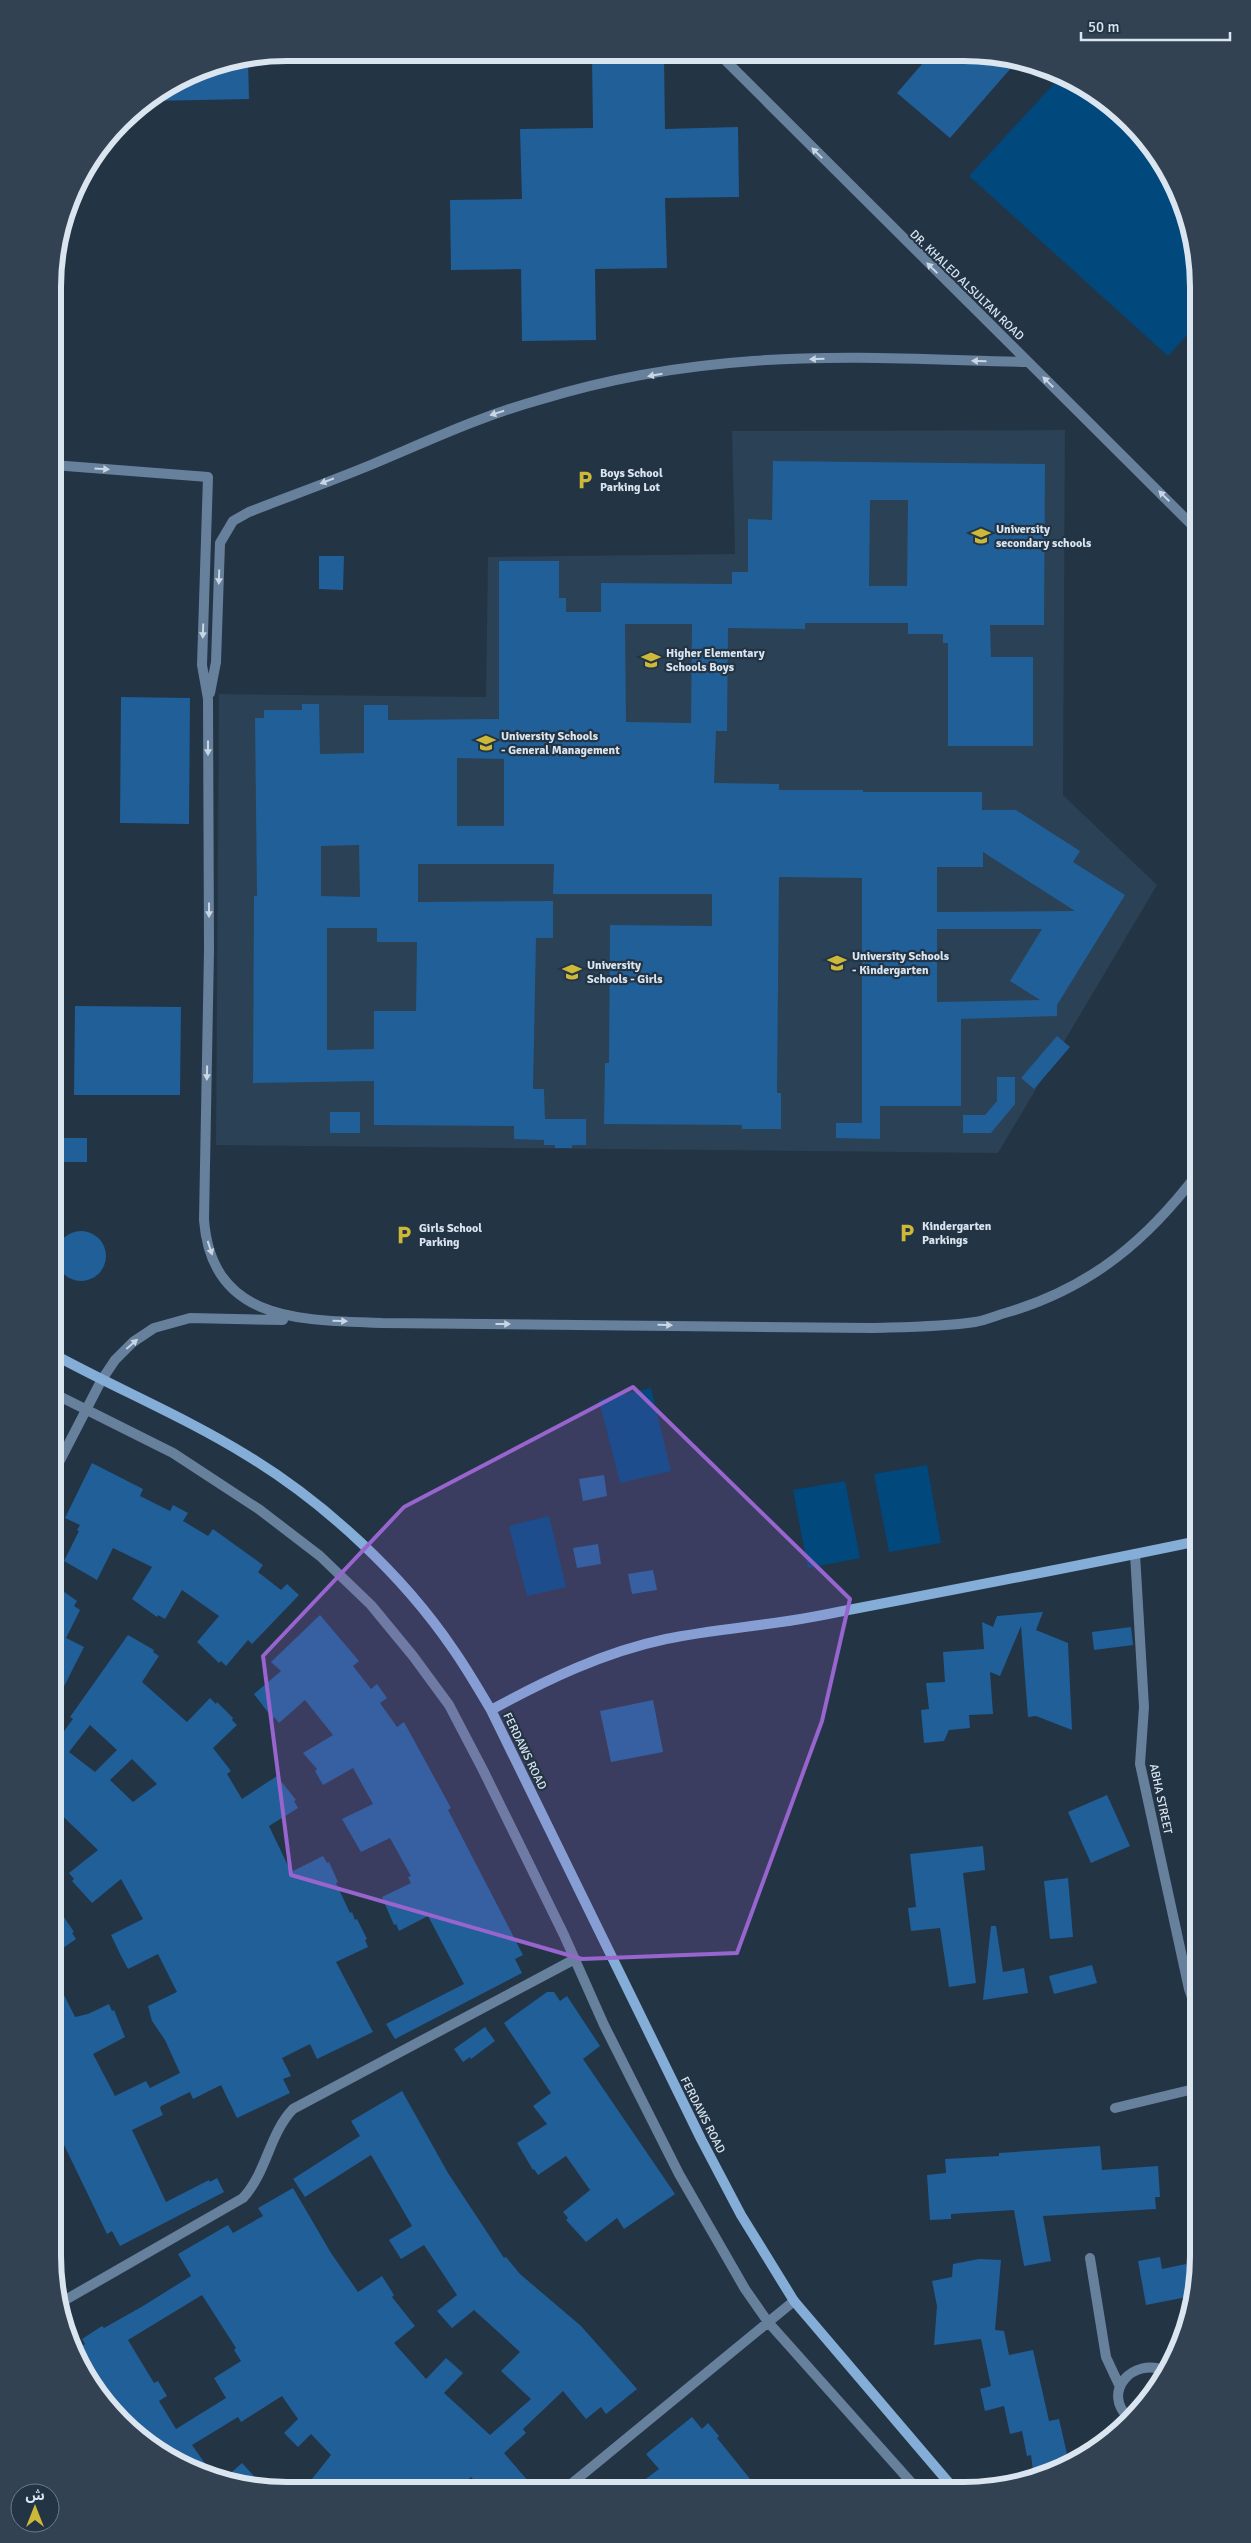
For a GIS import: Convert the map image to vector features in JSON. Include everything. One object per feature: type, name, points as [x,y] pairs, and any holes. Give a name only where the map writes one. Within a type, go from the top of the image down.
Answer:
[{"type":"street","name":"DR. KHALED ALSULTAN ROAD","points":[[726,61],[1190,523]]},
{"type":"street","points":[[208,699],[216,662],[220,543],[233,521],[248,512],[496,413],[540,399],[628,379],[712,365],[753,361],[823,359],[1028,362]]},
{"type":"street","points":[[61,466],[208,477],[202,665],[208,699],[209,950],[204,1200],[206,1235],[215,1264],[238,1295],[256,1306],[277,1314],[315,1320]]},
{"type":"street","points":[[61,1458],[101,1381],[115,1360],[133,1342],[154,1328],[190,1318],[854,1328],[934,1326],[978,1321],[1024,1307],[1062,1292],[1105,1266],[1141,1238],[1171,1209],[1190,1184]]},
{"type":"street","name":"FERDAWS ROAD","points":[[61,1358],[248,1456],[296,1488],[345,1528],[411,1595],[453,1648],[491,1710],[701,2139],[741,2215],[794,2301],[948,2482]]},
{"type":"street","points":[[61,1396],[173,1453],[260,1510],[320,1556],[371,1605],[413,1656],[448,1705],[520,1843],[604,2025],[679,2174],[745,2289],[768,2322],[911,2482]]},
{"type":"street","points":[[491,1710],[549,1680],[603,1657],[667,1639],[808,1618],[1190,1542]]},
{"type":"street","name":"ABHA STREET","points":[[1135,1554],[1144,1706],[1140,1764],[1190,1992]]},
{"type":"street","points":[[66,2300],[244,2198],[256,2184],[282,2120],[293,2109],[575,1959]]},
{"type":"street","points":[[1115,2108],[1190,2090]]},
{"type":"street","points":[[1090,2258],[1106,2358],[1120,2387],[1121,2407],[1126,2414]]},
{"type":"street","points":[[574,2482],[794,2301]]},
{"type":"street","points":[[1120,2387],[1124,2379],[1138,2368],[1148,2366],[1160,2368]]},
{"type":"highlighted area","points":[[633,1387],[850,1599],[822,1721],[737,1953],[582,1959],[291,1875],[263,1656],[404,1507]]},
{"type":"shaded area","points":[[1056,81],[1089,99],[1113,117],[1134,138],[1160,174],[1173,201],[1188,257],[1190,332],[1168,356],[969,176]]},
{"type":"shaded area","points":[[1065,430],[1063,795],[1157,885],[998,1153],[216,1145],[219,694],[486,697],[488,557],[735,554],[732,431]]},
{"type":"shaded area","points":[[651,1388],[671,1471],[620,1483],[599,1400]]},
{"type":"shaded area","points":[[927,1465],[941,1543],[889,1552],[874,1474]]},
{"type":"shaded area","points":[[845,1481],[860,1558],[808,1568],[793,1490]]},
{"type":"shaded area","points":[[549,1516],[566,1587],[527,1596],[509,1526]]},
{"type":"building","points":[[592,61],[664,61],[665,129],[738,127],[739,197],[665,198],[667,268],[595,269],[596,340],[522,341],[521,269],[451,270],[450,200],[522,199],[520,129],[593,128]]},
{"type":"building","points":[[925,61],[994,63],[1012,67],[950,138],[897,93]]},
{"type":"building","points":[[248,65],[249,99],[160,101],[174,91],[201,78]]},
{"type":"building","points":[[773,461],[1045,464],[1044,625],[990,625],[991,657],[1033,657],[1033,746],[948,746],[948,643],[943,643],[943,634],[908,634],[908,623],[805,623],[805,629],[728,628],[727,731],[716,731],[714,783],[779,784],[779,790],[982,792],[982,810],[1016,810],[1080,851],[1073,862],[1125,895],[1057,1005],[1057,1016],[961,1019],[961,1106],[880,1106],[880,1139],[836,1138],[836,1123],[862,1123],[862,878],[779,877],[777,1093],[781,1093],[781,1129],[742,1129],[742,1125],[604,1124],[605,1063],[609,1063],[610,925],[712,926],[712,894],[553,894],[554,864],[418,864],[418,902],[553,901],[553,938],[536,938],[533,1089],[544,1089],[545,1119],[586,1119],[586,1145],[572,1145],[572,1148],[555,1148],[555,1145],[544,1145],[544,1140],[514,1139],[514,1126],[374,1125],[374,1081],[253,1083],[254,896],[257,896],[255,718],[264,718],[264,710],[302,710],[302,704],[319,704],[320,754],[364,753],[364,705],[388,705],[388,720],[499,719],[499,561],[559,561],[559,598],[566,598],[566,612],[601,612],[601,583],[732,584],[732,572],[748,572],[748,519],[772,520]],"holes":[[[870,500],[908,500],[907,586],[869,586]],[[625,624],[692,624],[691,723],[626,722]],[[457,758],[504,759],[504,826],[457,826]],[[359,845],[360,897],[321,896],[321,846]],[[983,852],[1075,911],[937,912],[937,867],[983,867]],[[327,928],[377,928],[377,942],[417,942],[416,1011],[374,1011],[374,1049],[327,1050]],[[937,929],[1042,929],[1010,981],[1040,1000],[937,1002]]]},
{"type":"building","points":[[319,556],[344,556],[343,590],[319,589]]},
{"type":"building","points":[[121,697],[190,698],[189,824],[120,823]]},
{"type":"building","points":[[75,1006],[181,1007],[180,1095],[74,1095]]},
{"type":"building","points":[[1057,1036],[1070,1047],[1034,1089],[1021,1078]]},
{"type":"building","points":[[997,1077],[1015,1077],[1015,1104],[991,1133],[963,1133],[963,1115],[985,1115],[997,1101]]},
{"type":"building","points":[[330,1112],[360,1112],[360,1133],[330,1133]]},
{"type":"building","points":[[61,1138],[87,1138],[87,1162],[61,1162]]},
{"type":"building","points":[[81,1231],[90,1233],[101,1242],[105,1251],[104,1265],[90,1279],[81,1281],[72,1279],[61,1270],[61,1242],[72,1233]]},
{"type":"building","points":[[92,1463],[143,1489],[140,1496],[170,1511],[173,1505],[188,1513],[183,1521],[208,1536],[213,1529],[263,1565],[258,1572],[281,1590],[287,1584],[299,1595],[252,1644],[248,1640],[226,1666],[221,1661],[219,1663],[197,1642],[219,1616],[182,1590],[165,1619],[158,1615],[157,1617],[132,1599],[152,1567],[113,1548],[97,1580],[64,1561],[79,1531],[77,1530],[80,1525],[65,1518]]},
{"type":"building","points":[[604,1475],[607,1496],[583,1501],[579,1479]]},
{"type":"building","points":[[598,1544],[601,1564],[577,1568],[573,1548]]},
{"type":"building","points":[[653,1570],[657,1590],[632,1594],[628,1574]]},
{"type":"building","points":[[61,1590],[77,1601],[74,1606],[80,1610],[66,1638],[84,1647],[61,1692]]},
{"type":"building","points":[[1043,1612],[1036,1630],[1068,1643],[1072,1730],[1036,1716],[1028,1717],[1021,1626],[1000,1676],[990,1672],[993,1714],[969,1715],[970,1728],[949,1730],[944,1741],[924,1743],[921,1710],[929,1709],[926,1683],[945,1682],[943,1652],[984,1649],[982,1622],[993,1627],[997,1616]]},
{"type":"building","points":[[320,1615],[359,1661],[353,1666],[371,1689],[377,1684],[387,1698],[380,1703],[397,1727],[404,1722],[451,1808],[448,1810],[523,1955],[515,1959],[522,1973],[395,2039],[386,2024],[464,1984],[428,1916],[399,1931],[396,1924],[394,1925],[382,1897],[411,1883],[408,1877],[411,1876],[390,1838],[361,1852],[342,1819],[373,1804],[353,1768],[323,1785],[315,1771],[317,1769],[303,1753],[333,1735],[305,1700],[279,1723],[274,1717],[273,1719],[254,1694],[281,1671],[271,1662]]},
{"type":"building","points":[[1131,1627],[1133,1645],[1094,1650],[1092,1632]]},
{"type":"building","points":[[128,1635],[154,1650],[153,1652],[159,1656],[142,1682],[187,1722],[210,1698],[216,1704],[217,1702],[233,1718],[232,1720],[237,1725],[213,1748],[231,1771],[227,1774],[242,1799],[277,1776],[296,1800],[294,1801],[298,1808],[269,1826],[291,1872],[323,1856],[327,1863],[329,1862],[338,1882],[336,1883],[350,1913],[352,1912],[355,1920],[357,1919],[367,1939],[365,1940],[368,1947],[336,1962],[373,2032],[317,2059],[310,2044],[282,2058],[291,2076],[283,2079],[290,2093],[237,2118],[221,2085],[193,2099],[190,2092],[161,2106],[163,2115],[132,2130],[166,2202],[209,2180],[210,2182],[217,2178],[224,2192],[120,2246],[112,2231],[107,2234],[61,2139],[61,1989],[75,2017],[88,2014],[109,2004],[112,2011],[114,2010],[125,2037],[93,2054],[115,2096],[146,2081],[150,2088],[180,2073],[165,2040],[152,2021],[148,2006],[177,1992],[158,1954],[128,1969],[121,1956],[111,1935],[143,1919],[121,1879],[92,1903],[72,1881],[74,1879],[69,1873],[98,1850],[61,1815],[61,1735],[73,1719],[70,1717]],"holes":[[[90,1725],[117,1750],[95,1772],[69,1752]],[[132,1759],[157,1784],[133,1802],[110,1780]]]},
{"type":"building","points":[[653,1700],[663,1752],[611,1762],[600,1711]]},
{"type":"building","points":[[1107,1795],[1130,1846],[1091,1863],[1068,1812]]},
{"type":"building","points":[[983,1846],[985,1870],[963,1873],[976,1983],[949,1987],[940,1928],[911,1931],[908,1908],[916,1907],[910,1854]]},
{"type":"building","points":[[1068,1878],[1073,1937],[1050,1939],[1044,1881]]},
{"type":"building","points":[[61,1913],[74,1932],[72,1933],[76,1939],[63,1948],[61,1945]]},
{"type":"building","points":[[991,1926],[996,1926],[1003,1972],[1024,1968],[1028,1993],[983,2000]]},
{"type":"building","points":[[1092,1965],[1097,1983],[1054,1994],[1049,1976]]},
{"type":"building","points":[[547,1992],[554,1992],[560,2001],[567,1996],[600,2046],[583,2059],[675,2194],[624,2229],[617,2218],[586,2242],[566,2220],[568,2218],[563,2212],[590,2190],[566,2156],[538,2175],[517,2143],[547,2124],[533,2106],[551,2093],[504,2023]]},
{"type":"building","points":[[485,2027],[495,2041],[471,2059],[470,2057],[463,2062],[454,2049]]},
{"type":"building","points":[[402,2091],[448,2173],[504,2258],[506,2257],[520,2274],[581,2326],[637,2389],[606,2414],[601,2407],[586,2419],[563,2391],[523,2429],[526,2433],[504,2453],[529,2482],[476,2482],[471,2477],[466,2482],[310,2482],[331,2455],[311,2434],[298,2447],[284,2433],[298,2419],[282,2396],[241,2422],[238,2417],[192,2445],[208,2468],[174,2452],[138,2426],[117,2405],[91,2369],[81,2347],[85,2344],[82,2339],[102,2326],[104,2328],[143,2306],[191,2276],[178,2254],[228,2225],[233,2233],[263,2216],[258,2208],[293,2188],[331,2253],[358,2292],[382,2276],[394,2295],[392,2297],[415,2326],[394,2343],[426,2379],[446,2358],[463,2373],[444,2393],[490,2435],[531,2399],[501,2371],[520,2352],[474,2310],[452,2328],[437,2311],[457,2295],[424,2245],[401,2259],[389,2240],[412,2226],[371,2155],[305,2197],[293,2179],[360,2136],[351,2121]],"holes":[[[202,2295],[236,2348],[234,2350],[241,2361],[214,2378],[226,2398],[176,2429],[159,2401],[167,2396],[158,2381],[154,2383],[128,2340]]]},
{"type":"building","points":[[1100,2146],[1102,2170],[1158,2166],[1160,2197],[1155,2197],[1156,2209],[1043,2216],[1051,2261],[1024,2266],[1014,2210],[951,2214],[951,2219],[930,2220],[927,2175],[946,2173],[945,2159],[999,2156],[999,2153]]},
{"type":"building","points":[[1160,2257],[1162,2269],[1186,2264],[1189,2275],[1186,2297],[1146,2305],[1138,2261]]},
{"type":"building","points":[[979,2259],[1001,2260],[995,2330],[1004,2331],[1009,2355],[1033,2350],[1049,2421],[1059,2419],[1067,2456],[1033,2471],[1031,2455],[1027,2456],[1022,2431],[1010,2434],[1004,2406],[985,2411],[980,2389],[991,2386],[981,2339],[934,2345],[937,2306],[932,2281],[952,2277],[953,2264]]},
{"type":"building","points":[[692,2417],[702,2429],[708,2423],[719,2436],[717,2438],[753,2482],[642,2482],[659,2469],[646,2454]]},
{"type":"building","points":[[242,2463],[258,2480],[257,2480],[230,2474]]},
{"type":"place","name":"Boys School Parking Lot","points":[[585,480]]},
{"type":"place","name":"University secondary schools","points":[[981,536]]},
{"type":"place","name":"Higher Elementary Schools Boys","points":[[651,660]]},
{"type":"place","name":"University Schools - General Management","points":[[486,743]]},
{"type":"place","name":"University Schools - Kindergarten","points":[[837,963]]},
{"type":"place","name":"University Schools - Girls","points":[[572,972]]},
{"type":"place","name":"Kindergarten Parkings","points":[[907,1233]]},
{"type":"place","name":"Girls School Parking","points":[[404,1235]]}]
